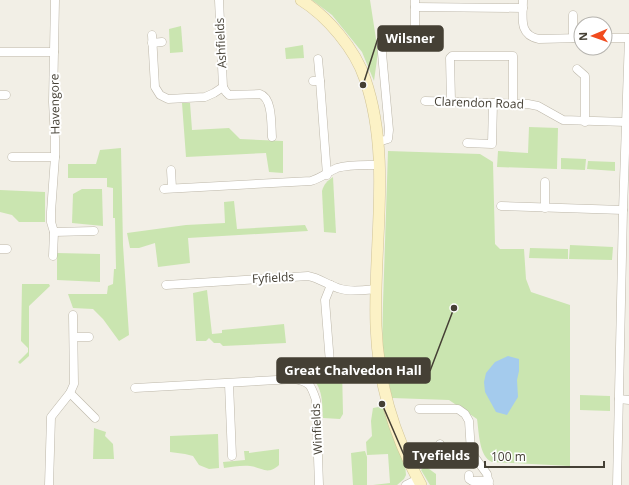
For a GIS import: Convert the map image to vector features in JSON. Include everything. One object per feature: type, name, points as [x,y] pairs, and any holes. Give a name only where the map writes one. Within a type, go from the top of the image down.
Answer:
[{"type":"street","name":"Havengore","points":[[53,256],[54,232],[51,222],[51,212],[55,157],[53,102],[55,0]]},
{"type":"street","name":"Ashfields","points":[[219,0],[223,87]]},
{"type":"street","points":[[301,0],[323,17],[340,36],[360,66],[365,78],[374,113],[378,142],[379,165],[376,326],[379,359],[385,393],[398,435],[420,482],[406,485]]},
{"type":"street","points":[[415,36],[415,3],[523,4],[524,30],[532,38],[573,38]]},
{"type":"street","points":[[613,38],[629,38],[623,210],[626,252],[619,399],[617,485]]},
{"type":"street","points":[[162,42],[152,39],[155,88],[160,95],[168,99],[205,97],[223,87],[229,95],[264,95],[269,104],[272,137]]},
{"type":"street","points":[[378,142],[388,139],[389,130],[381,42]]},
{"type":"street","points":[[0,52],[54,52]]},
{"type":"street","points":[[451,101],[450,58],[452,56],[513,56],[513,103]]},
{"type":"street","points":[[318,59],[317,81],[327,174]]},
{"type":"street","points":[[577,69],[585,76],[585,122]]},
{"type":"street","name":"Clarendon Road","points":[[425,102],[451,101],[513,103],[538,106],[563,120],[585,122],[626,122]]},
{"type":"street","points":[[467,143],[492,144],[493,103]]},
{"type":"street","points":[[12,157],[55,157]]},
{"type":"street","points":[[164,189],[311,181],[337,169],[348,166],[379,165]]},
{"type":"street","points":[[171,170],[172,188]]},
{"type":"street","points":[[545,208],[546,182]]},
{"type":"street","points":[[501,206],[623,210]]},
{"type":"street","points":[[54,232],[94,231]]},
{"type":"street","name":"Fyfields","points":[[166,284],[308,276],[315,277],[330,285],[350,291],[376,289]]},
{"type":"street","points":[[330,285],[325,300],[330,364]]},
{"type":"street","points":[[49,485],[51,417],[70,393],[74,384],[73,315]]},
{"type":"street","points":[[74,337],[89,337]]},
{"type":"street","name":"Winfields","points":[[135,388],[229,384],[295,379],[305,381],[312,388],[316,400],[319,485]]},
{"type":"street","points":[[229,384],[232,456]]},
{"type":"street","points":[[70,393],[95,418]]},
{"type":"street","points":[[619,399],[629,400]]},
{"type":"street","points":[[419,409],[462,411],[469,421],[472,452],[487,474],[489,483],[472,481],[469,479],[469,475]]},
{"type":"street","points":[[440,444],[442,449],[446,452],[472,452]]},
{"type":"green space","points":[[312,0],[370,0],[378,52],[374,81],[362,52],[332,15]]},
{"type":"green space","points":[[181,26],[183,52],[170,53],[169,29]]},
{"type":"green space","points":[[303,45],[304,58],[286,59],[285,48]]},
{"type":"green space","points":[[182,103],[190,103],[192,130],[229,128],[240,139],[283,141],[283,173],[269,172],[266,153],[186,157]]},
{"type":"green space","points":[[529,127],[558,128],[557,169],[497,167],[498,151],[528,153]]},
{"type":"green space","points":[[121,148],[123,245],[129,335],[119,341],[103,319],[93,309],[73,308],[68,294],[107,294],[108,286],[113,284],[114,269],[116,269],[113,188],[107,187],[107,178],[68,178],[68,164],[96,164],[100,150]]},
{"type":"green space","points":[[388,151],[480,154],[493,162],[495,244],[500,249],[524,249],[526,279],[531,292],[570,305],[570,466],[492,462],[484,455],[482,450],[477,419],[449,400],[392,398],[382,350]]},
{"type":"green space","points":[[561,158],[586,159],[585,170],[561,169]]},
{"type":"green space","points":[[588,161],[615,162],[615,171],[587,169]]},
{"type":"green space","points":[[333,177],[336,233],[324,232],[322,191],[326,183]]},
{"type":"green space","points":[[82,189],[102,189],[103,226],[72,223],[73,194]]},
{"type":"green space","points":[[0,190],[45,192],[45,222],[19,222],[12,215],[0,212]]},
{"type":"green space","points":[[234,201],[237,229],[305,225],[308,231],[188,238],[190,263],[158,267],[155,243],[139,248],[130,248],[127,233],[186,225],[225,223],[224,202]]},
{"type":"green space","points":[[570,245],[613,247],[612,260],[569,259]]},
{"type":"green space","points":[[530,248],[568,249],[568,259],[529,258]]},
{"type":"green space","points":[[57,253],[100,254],[100,282],[57,280]]},
{"type":"green space","points":[[22,284],[49,284],[50,286],[29,306],[29,356],[20,364],[18,362],[28,352],[28,348],[21,341]]},
{"type":"green space","points":[[207,290],[212,334],[222,333],[222,330],[284,324],[286,343],[223,346],[220,343],[214,343],[209,338],[206,341],[196,341],[193,293]]},
{"type":"green space","points":[[342,368],[343,414],[340,419],[323,418],[320,390],[313,380],[300,373],[308,370]]},
{"type":"green space","points":[[580,395],[610,396],[610,411],[580,410]]},
{"type":"green space","points":[[384,406],[405,464],[406,475],[397,485],[373,485],[390,483],[388,454],[367,455],[366,442],[372,436],[371,421],[373,408]]},
{"type":"green space","points":[[94,428],[106,432],[105,436],[113,444],[114,459],[93,459]]},
{"type":"green space","points":[[218,434],[219,468],[209,469],[199,465],[193,456],[170,452],[170,436]]},
{"type":"green space","points":[[279,449],[279,465],[271,470],[247,466],[224,468],[223,462],[245,460],[244,451],[249,451],[249,453]]},
{"type":"green space","points":[[365,451],[367,457],[367,485],[353,485],[351,453]]},
{"type":"green space","points":[[425,466],[436,474],[436,485],[430,485],[421,470]]},
{"type":"water","points":[[508,356],[519,359],[519,371],[517,380],[518,397],[507,415],[496,412],[485,392],[484,382],[486,373],[495,362]]},
{"type":"place","name":"Wilsner","points":[[363,85]]},
{"type":"place","name":"Great Chalvedon Hall","points":[[454,308]]},
{"type":"place","name":"Tyefields","points":[[382,404]]}]
